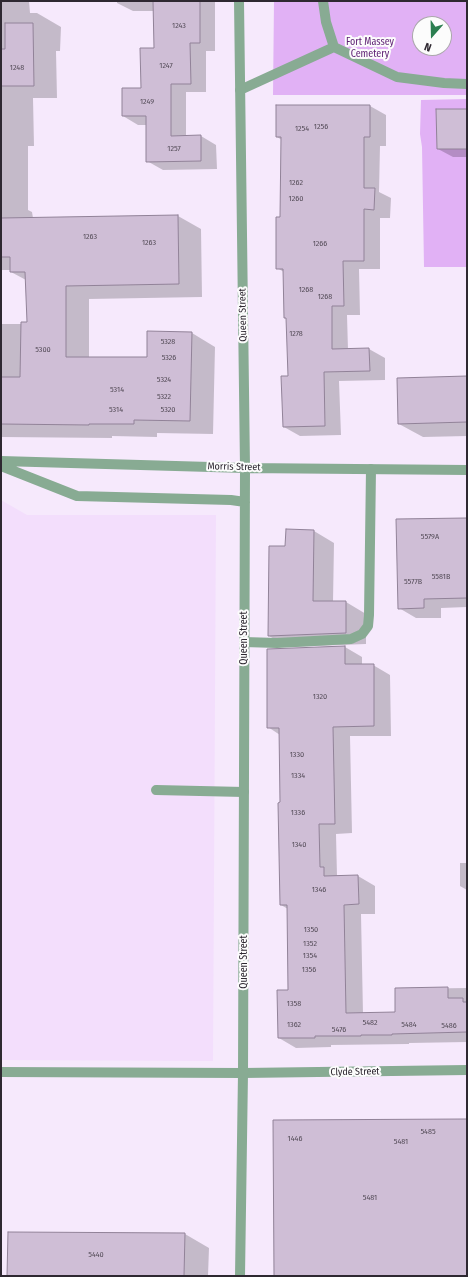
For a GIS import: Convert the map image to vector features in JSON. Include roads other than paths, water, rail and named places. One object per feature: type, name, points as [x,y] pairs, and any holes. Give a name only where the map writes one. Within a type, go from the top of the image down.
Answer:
[{"type":"street","name":"Queen Street","points":[[239,1],[245,468],[243,1073],[240,1276]]},
{"type":"street","points":[[323,1],[326,22],[334,47],[397,77],[444,83],[467,84]]},
{"type":"street","points":[[240,90],[334,47]]},
{"type":"street","name":"Morris Street","points":[[1,462],[245,468],[467,470]]},
{"type":"street","points":[[1,466],[77,496],[231,500],[245,502]]},
{"type":"street","points":[[244,642],[277,643],[351,639],[362,634],[368,626],[372,469]]},
{"type":"street","points":[[156,790],[244,792]]},
{"type":"street","name":"Clyde Street","points":[[1,1072],[243,1073],[467,1070]]},
{"type":"park label","name":"Fort Massey Cemetery","points":[[370,48]]}]
